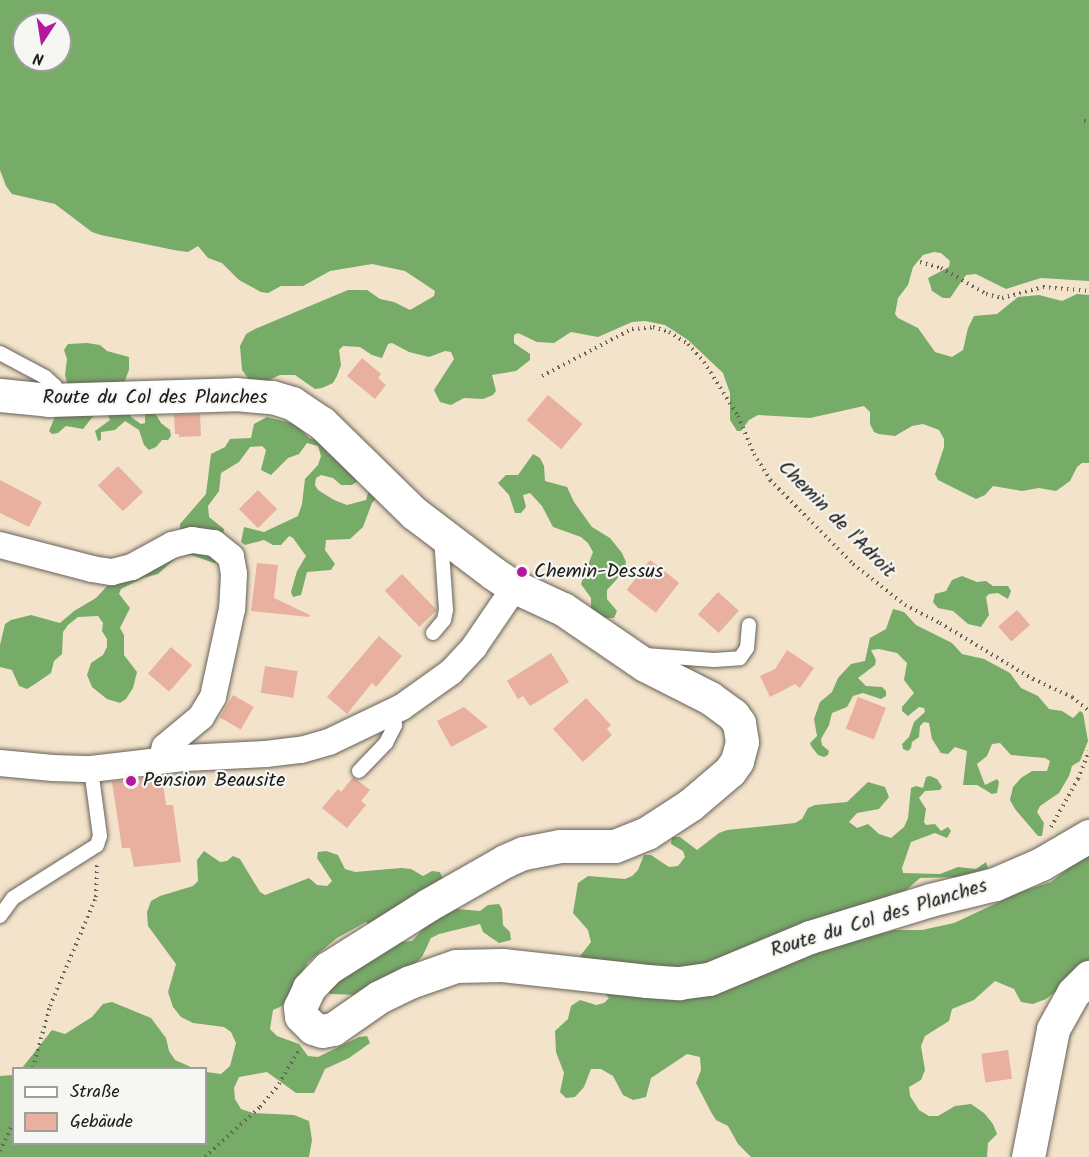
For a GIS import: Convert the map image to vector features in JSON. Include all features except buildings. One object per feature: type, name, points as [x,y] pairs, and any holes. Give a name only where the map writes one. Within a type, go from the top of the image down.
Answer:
[{"type":"street","name":"Route du Col des Planches","points":[[0,395],[58,400],[235,394],[279,398],[316,417],[403,504],[442,535],[515,587],[563,609],[635,659],[710,698],[733,714],[742,731],[742,742],[737,761],[730,771],[690,805],[638,837],[614,846],[560,846],[523,853],[481,873],[349,954],[317,979],[300,1007],[301,1016],[311,1026],[322,1031],[333,1029],[379,997],[419,978],[456,966],[502,965],[606,978],[695,982],[810,937],[930,900],[995,884],[1041,864],[1089,836]]},
{"type":"street","points":[[0,545],[112,572],[132,567],[172,545],[192,540],[214,543],[231,557],[234,574],[232,609],[213,697],[201,717],[165,747],[160,760]]},
{"type":"street","points":[[0,763],[91,769],[160,760],[301,750],[343,737],[393,712],[429,690],[467,657],[515,587]]},
{"type":"street","points":[[1028,1157],[1053,1029],[1073,993],[1089,977]]},
{"type":"lane","points":[[0,353],[51,382],[58,391],[58,400]]},
{"type":"lane","points":[[433,633],[444,620],[446,610],[441,554],[442,535]]},
{"type":"lane","points":[[635,659],[655,655],[714,660],[740,658],[747,648],[748,625]]},
{"type":"lane","points":[[359,771],[386,743],[395,725],[393,712]]},
{"type":"lane","points":[[0,916],[13,898],[97,845],[100,836],[91,769]]},
{"type":"path","points":[[920,262],[941,268],[986,294],[1002,298],[1043,287],[1089,291]]},
{"type":"path","name":"Chemin de l'Adroit","points":[[542,376],[632,329],[653,327],[669,332],[688,345],[711,371],[738,416],[754,454],[770,480],[853,564],[905,605],[940,622],[1033,679],[1072,697],[1089,711]]},
{"type":"path","points":[[1041,864],[1039,855],[1047,834],[1078,779],[1089,751]]},
{"type":"path","points":[[33,1067],[50,1006],[96,897],[97,845]]},
{"type":"path","points":[[205,1157],[237,1130],[279,1084],[311,1026]]},
{"type":"path","points":[[0,1151],[12,1125]]},
{"type":"green space","points":[[0,0],[1089,0],[1089,281],[1041,278],[1006,289],[976,274],[966,275],[950,298],[943,298],[932,291],[928,278],[949,267],[950,261],[941,253],[934,252],[923,255],[913,267],[908,285],[898,298],[895,314],[898,318],[918,328],[935,352],[952,357],[963,350],[968,328],[974,316],[997,314],[1018,297],[1039,295],[1062,301],[1077,294],[1089,295],[1089,463],[1082,463],[1077,467],[1070,481],[1056,491],[1039,488],[1022,491],[993,486],[985,495],[976,499],[938,480],[935,474],[944,447],[944,439],[939,430],[923,424],[912,426],[895,436],[879,434],[874,432],[870,424],[870,412],[864,406],[810,418],[758,415],[749,420],[741,431],[737,431],[730,420],[730,393],[723,373],[688,340],[665,325],[645,321],[632,322],[598,337],[571,332],[554,343],[537,342],[518,333],[514,335],[514,343],[530,354],[530,360],[516,371],[492,375],[496,391],[493,395],[483,399],[464,398],[451,405],[440,402],[434,390],[454,359],[451,352],[445,351],[429,357],[409,352],[392,343],[388,344],[382,358],[360,347],[343,346],[339,350],[341,365],[337,376],[333,383],[322,388],[315,389],[295,375],[280,375],[263,383],[250,381],[242,370],[240,346],[246,334],[255,329],[348,290],[367,290],[380,299],[394,302],[410,310],[434,296],[435,291],[405,271],[372,264],[330,271],[303,286],[281,286],[268,293],[261,292],[239,280],[222,263],[208,258],[198,246],[188,252],[101,235],[92,232],[55,204],[12,194],[0,170]]},
{"type":"green space","points":[[68,344],[100,345],[107,351],[129,357],[129,370],[121,391],[131,417],[141,424],[145,423],[145,414],[155,413],[161,423],[170,430],[171,436],[168,440],[162,440],[156,447],[149,450],[144,445],[139,430],[125,421],[115,430],[101,432],[101,440],[98,441],[95,431],[110,420],[107,413],[95,414],[83,429],[66,426],[58,433],[52,434],[49,431],[68,386],[65,375],[67,359],[64,350]]},
{"type":"green space","points":[[267,417],[296,424],[309,438],[319,441],[328,453],[338,458],[342,466],[358,481],[352,485],[341,485],[333,478],[321,475],[316,478],[315,485],[318,490],[347,505],[366,500],[369,490],[380,494],[372,503],[363,527],[350,539],[326,540],[325,550],[335,564],[331,570],[307,572],[301,595],[293,597],[291,592],[297,571],[306,556],[293,538],[289,536],[281,545],[273,545],[264,540],[245,545],[241,542],[244,527],[264,532],[298,516],[305,479],[318,465],[321,456],[318,446],[307,443],[299,454],[288,458],[271,475],[261,470],[266,450],[262,446],[250,447],[239,462],[221,473],[219,491],[208,506],[209,517],[224,529],[219,562],[214,563],[191,555],[178,556],[158,574],[143,578],[121,589],[119,594],[130,608],[120,628],[124,635],[124,655],[137,672],[133,688],[126,699],[120,703],[107,699],[92,687],[87,675],[91,663],[103,655],[107,647],[107,639],[102,631],[103,623],[98,616],[78,617],[68,625],[63,632],[62,654],[54,661],[51,673],[27,689],[19,686],[12,670],[0,667],[0,645],[5,624],[11,620],[31,615],[60,623],[74,611],[96,598],[109,584],[180,536],[180,524],[206,494],[211,454],[225,447],[230,439],[251,438],[254,424]]},
{"type":"green space","points":[[533,454],[540,458],[544,466],[545,481],[567,487],[574,502],[592,527],[610,538],[622,553],[626,562],[625,570],[607,590],[607,599],[617,611],[614,618],[601,618],[591,610],[591,598],[581,584],[593,552],[588,543],[581,537],[553,527],[542,506],[530,493],[523,495],[526,507],[521,513],[515,513],[509,495],[498,483],[506,475],[518,475]]},
{"type":"green space","points":[[962,576],[977,582],[986,581],[993,586],[1008,586],[1011,591],[1008,599],[998,593],[989,594],[986,597],[989,615],[981,627],[968,624],[953,611],[938,608],[933,602],[935,594],[946,591],[952,580]]},
{"type":"green space","points":[[893,609],[904,612],[916,625],[952,643],[962,654],[984,659],[1010,673],[1021,688],[1038,696],[1049,709],[1062,711],[1073,718],[1080,711],[1083,713],[1088,741],[1080,761],[1072,766],[1059,793],[1040,806],[1037,812],[1044,823],[1042,836],[1038,836],[1010,800],[1013,787],[1021,778],[1032,771],[1047,771],[1050,761],[1045,758],[1011,755],[1000,743],[992,744],[987,756],[977,764],[985,785],[997,779],[999,782],[997,793],[992,794],[977,785],[963,785],[967,751],[955,747],[948,754],[941,753],[932,739],[929,723],[924,722],[920,726],[919,737],[912,742],[908,751],[903,749],[902,744],[909,737],[914,722],[925,712],[924,708],[919,707],[908,716],[902,711],[902,707],[914,693],[904,680],[907,663],[897,653],[879,649],[871,650],[876,660],[875,665],[858,678],[866,686],[882,687],[886,691],[886,696],[881,699],[863,693],[853,696],[847,707],[832,713],[829,725],[821,739],[822,745],[829,751],[828,755],[824,757],[818,755],[811,746],[810,743],[817,736],[814,719],[820,702],[832,692],[838,678],[851,664],[865,661],[870,638],[886,629]]},
{"type":"green space","points":[[926,777],[937,779],[942,787],[940,790],[925,791],[919,798],[926,809],[924,822],[926,825],[935,824],[941,831],[948,827],[951,831],[947,838],[935,833],[911,842],[902,868],[903,873],[940,874],[958,867],[976,869],[986,862],[988,868],[960,877],[920,878],[905,891],[892,894],[863,911],[858,936],[868,937],[895,930],[922,930],[954,923],[1020,892],[1051,882],[1089,852],[1089,979],[1065,984],[1046,999],[1033,1004],[1021,1002],[1014,989],[995,981],[974,1000],[952,1009],[949,1021],[925,1036],[921,1046],[925,1070],[921,1080],[909,1087],[910,1096],[919,1110],[929,1116],[938,1116],[955,1106],[971,1104],[984,1113],[993,1124],[997,1134],[988,1143],[987,1157],[751,1157],[738,1144],[728,1126],[716,1120],[711,1112],[696,1083],[701,1070],[700,1057],[687,1054],[651,1078],[646,1097],[633,1100],[623,1095],[613,1076],[601,1069],[591,1069],[584,1087],[575,1097],[566,1098],[560,1092],[564,1073],[556,1052],[555,1031],[568,1019],[571,1006],[580,1000],[596,1005],[604,1003],[609,998],[578,966],[577,960],[591,942],[588,930],[573,913],[578,883],[588,876],[625,879],[638,870],[644,855],[651,855],[669,867],[678,866],[685,857],[683,851],[671,844],[672,837],[680,837],[697,850],[719,833],[727,830],[795,823],[802,819],[808,808],[815,805],[847,802],[868,782],[885,787],[889,797],[879,809],[857,813],[849,822],[857,828],[868,824],[879,834],[891,838],[904,827],[908,818],[911,788],[916,786],[923,788]]},
{"type":"green space","points":[[204,851],[220,862],[227,861],[233,856],[240,859],[260,892],[265,895],[309,878],[317,885],[327,886],[332,881],[317,858],[318,852],[326,851],[338,855],[345,869],[355,872],[401,868],[411,869],[423,876],[432,871],[440,872],[443,879],[397,937],[403,942],[412,941],[430,921],[444,912],[457,909],[480,911],[488,905],[499,904],[502,909],[503,925],[510,932],[511,940],[499,943],[483,932],[480,924],[439,934],[431,938],[422,957],[412,966],[357,995],[330,994],[325,989],[381,934],[366,922],[337,938],[308,962],[282,1006],[273,1010],[270,1029],[277,1036],[299,1044],[308,1056],[318,1057],[359,1037],[367,1036],[370,1043],[349,1058],[325,1069],[314,1093],[296,1093],[267,1072],[239,1077],[234,1088],[235,1099],[241,1109],[253,1113],[294,1115],[309,1121],[312,1140],[309,1157],[0,1157],[0,1076],[12,1075],[12,1145],[207,1145],[207,1072],[221,1074],[230,1066],[236,1043],[231,1032],[224,1027],[193,1023],[181,1017],[173,1007],[168,992],[176,964],[148,926],[147,912],[151,901],[193,886],[198,881],[197,860]]},
{"type":"green space","points":[[112,1002],[151,1018],[166,1038],[169,1051],[175,1060],[191,1067],[23,1067],[52,1030],[65,1034],[92,1017],[103,1004]]},
{"type":"place","name":"Chemin-Dessus","points":[[522,572]]},
{"type":"place","name":"Pension Beausite","points":[[131,781]]}]
